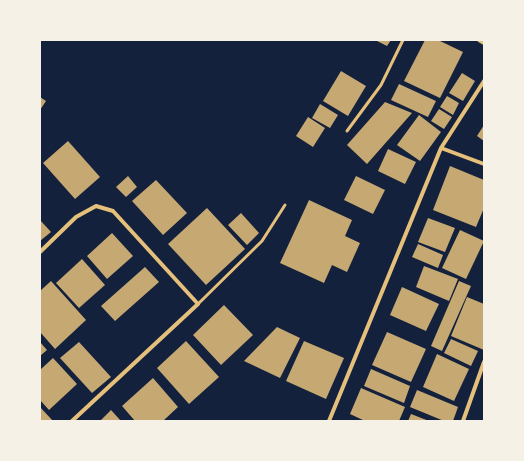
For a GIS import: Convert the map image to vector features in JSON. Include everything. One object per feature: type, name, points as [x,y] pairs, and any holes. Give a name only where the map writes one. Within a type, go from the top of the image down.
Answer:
[{"type":"street","points":[[480,40],[484,43]]},
{"type":"street","points":[[329,421],[441,148],[484,81]]},
{"type":"street","points":[[441,148],[484,164]]},
{"type":"street","points":[[40,252],[76,217],[96,206],[113,211],[198,304],[72,421]]},
{"type":"street","points":[[463,421],[484,362]]},
{"type":"lane","points":[[347,131],[381,85],[403,40]]},
{"type":"lane","points":[[198,304],[262,241],[285,205]]},
{"type":"building","points":[[375,40],[391,40],[387,46]]},
{"type":"building","points":[[425,40],[438,40],[463,52],[440,98],[404,81]]},
{"type":"building","points":[[341,71],[366,86],[348,116],[323,101]]},
{"type":"building","points":[[462,73],[475,81],[463,101],[449,93]]},
{"type":"building","points":[[399,84],[436,101],[428,117],[391,100]]},
{"type":"building","points":[[447,96],[459,103],[453,115],[440,107]]},
{"type":"building","points":[[40,97],[46,101],[40,110]]},
{"type":"building","points":[[385,102],[412,113],[367,164],[347,145]]},
{"type":"building","points":[[320,104],[338,115],[330,128],[312,118]]},
{"type":"building","points":[[439,109],[452,117],[444,129],[431,121]]},
{"type":"building","points":[[419,115],[441,132],[420,161],[397,145]]},
{"type":"building","points":[[308,117],[325,128],[313,147],[296,136]]},
{"type":"building","points":[[484,125],[484,141],[477,136]]},
{"type":"building","points":[[68,141],[100,177],[75,199],[43,163]]},
{"type":"building","points":[[388,149],[416,162],[405,184],[378,171]]},
{"type":"building","points":[[450,166],[484,180],[484,208],[476,227],[433,210]]},
{"type":"building","points":[[128,176],[137,187],[126,197],[116,187]]},
{"type":"building","points":[[356,176],[385,190],[373,214],[344,200]]},
{"type":"building","points":[[156,180],[187,213],[163,235],[132,201]]},
{"type":"building","points":[[309,200],[352,220],[345,236],[360,243],[347,272],[332,265],[324,283],[280,263]]},
{"type":"building","points":[[207,208],[245,249],[206,285],[168,244]]},
{"type":"building","points":[[241,213],[259,233],[247,245],[228,225]]},
{"type":"building","points":[[428,218],[455,228],[445,252],[418,242]]},
{"type":"building","points":[[40,220],[51,232],[40,241]]},
{"type":"building","points":[[460,230],[484,241],[466,279],[442,268]]},
{"type":"building","points":[[112,233],[133,256],[107,279],[87,256]]},
{"type":"building","points":[[418,244],[443,255],[438,268],[412,257]]},
{"type":"building","points":[[82,259],[105,285],[79,308],[56,283]]},
{"type":"building","points":[[424,266],[458,279],[449,301],[416,287]]},
{"type":"building","points":[[145,267],[159,282],[115,321],[101,306]]},
{"type":"building","points":[[51,281],[86,320],[55,349],[40,332],[40,291]]},
{"type":"building","points":[[459,281],[471,286],[442,351],[431,346]]},
{"type":"building","points":[[402,287],[439,304],[426,331],[390,315]]},
{"type":"building","points":[[467,297],[484,304],[484,350],[451,336]]},
{"type":"building","points":[[224,305],[253,335],[221,365],[193,335]]},
{"type":"building","points":[[277,327],[300,338],[280,378],[244,361]]},
{"type":"building","points":[[387,332],[426,349],[411,382],[372,365]]},
{"type":"building","points":[[451,339],[478,351],[471,366],[444,353]]},
{"type":"building","points":[[186,341],[219,377],[189,404],[157,368]]},
{"type":"building","points":[[304,341],[344,358],[326,399],[286,381]]},
{"type":"building","points":[[40,342],[47,350],[40,356]]},
{"type":"building","points":[[79,342],[111,377],[92,393],[60,358]]},
{"type":"building","points":[[437,354],[469,369],[454,401],[423,387]]},
{"type":"building","points":[[53,358],[77,384],[49,410],[40,400],[40,370]]},
{"type":"building","points":[[371,369],[410,386],[404,403],[364,386]]},
{"type":"building","points":[[153,378],[178,407],[163,421],[135,421],[122,406]]},
{"type":"building","points":[[361,388],[405,407],[399,421],[365,421],[350,414]]},
{"type":"building","points":[[417,390],[458,407],[453,421],[444,421],[410,407]]},
{"type":"building","points":[[40,407],[53,421],[40,421]]},
{"type":"building","points":[[111,410],[121,421],[100,421]]},
{"type":"building","points":[[411,414],[429,421],[408,421]]}]
